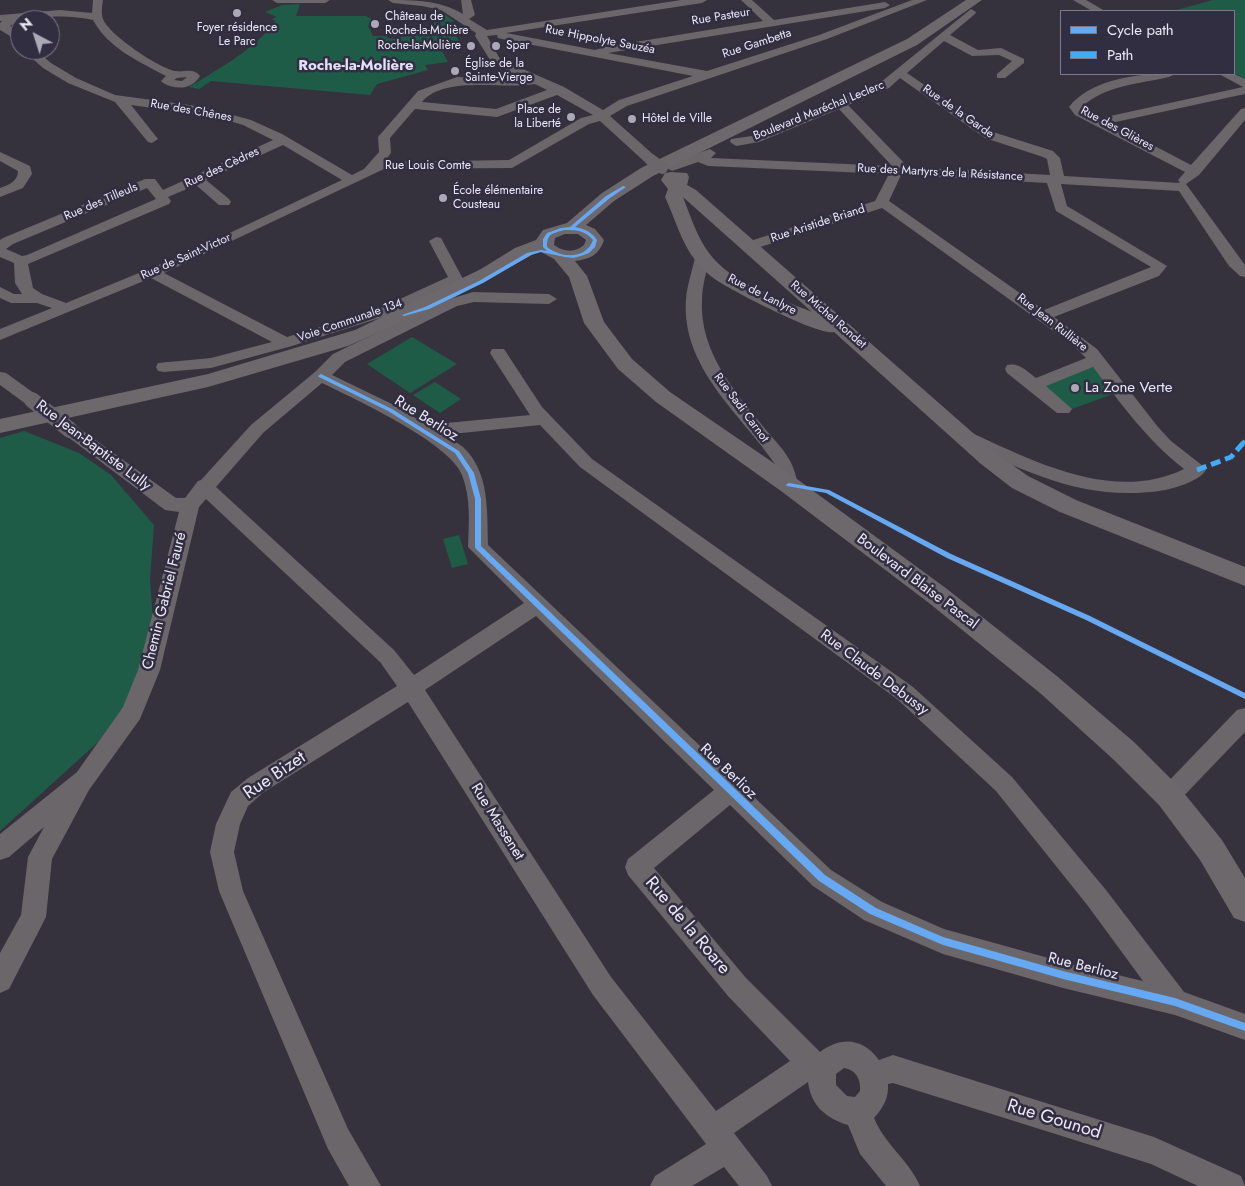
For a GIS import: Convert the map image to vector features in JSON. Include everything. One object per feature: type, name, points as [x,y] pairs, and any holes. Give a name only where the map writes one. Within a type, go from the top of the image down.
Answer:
[{"type":"main road","points":[[552,250],[550,234],[572,228],[608,197],[668,160],[889,57],[978,5]]},
{"type":"main road","points":[[674,175],[674,197],[702,258]]},
{"type":"main road","name":"Rue Michel Rondet","points":[[674,175],[748,246],[989,459],[1020,482],[1068,506],[1245,577]]},
{"type":"main road","points":[[578,276],[580,262],[589,244],[595,222],[617,199],[624,187]]},
{"type":"main road","points":[[572,228],[584,231],[589,244]]},
{"type":"main road","points":[[0,426],[156,394],[230,376],[361,334],[404,315],[427,308],[529,254],[552,250],[573,256],[589,244]]},
{"type":"main road","name":"Boulevard Blaise Pascal","points":[[552,250],[578,276],[594,323],[625,364],[662,397],[789,485],[938,596],[1048,685],[1124,751],[1168,796],[1210,850],[1245,907]]},
{"type":"main road","name":"Rue de Lanlyre","points":[[702,258],[723,275],[746,289],[853,337]]},
{"type":"street","points":[[98,0],[98,18],[102,28],[134,54],[173,75]]},
{"type":"street","points":[[277,0],[325,0]]},
{"type":"street","points":[[393,0],[440,7],[451,11],[461,19],[485,32],[702,0]]},
{"type":"street","points":[[461,19],[470,15],[466,0]]},
{"type":"street","points":[[746,0],[771,23]]},
{"type":"street","name":"Rue Gambetta","points":[[602,116],[623,103],[823,38],[922,0]]},
{"type":"street","points":[[1078,0],[1098,10]]},
{"type":"street","name":"Rue Pasteur","points":[[597,54],[605,50],[894,3],[909,5]]},
{"type":"street","name":"Boulevard Maréchal Leclerc","points":[[674,175],[699,157],[736,142],[756,139],[838,103],[885,85],[978,5]]},
{"type":"street","points":[[60,12],[81,13],[98,18]]},
{"type":"street","points":[[10,20],[2,27],[10,30]]},
{"type":"street","points":[[485,32],[481,36],[496,61],[560,90],[594,108],[674,175]]},
{"type":"street","name":"Rue Hippolyte Sauzéa","points":[[485,32],[707,75]]},
{"type":"street","points":[[943,36],[976,54],[1001,51],[1020,61],[1001,76]]},
{"type":"street","name":"Rue des Chênes","points":[[39,60],[68,78],[120,100],[219,113],[256,126],[352,180]]},
{"type":"street","name":"Rue de la Garde","points":[[898,73],[909,78],[989,135],[1015,146],[1048,154],[1053,158],[1057,176],[1054,179],[1061,208],[1160,266],[1154,273],[1044,315]]},
{"type":"street","name":"Rue des Glières","points":[[1164,75],[1096,90],[1084,96],[1075,107],[1079,112],[1160,152],[1194,172]]},
{"type":"street","points":[[1227,75],[1245,84]]},
{"type":"street","name":"Rue Louis Comte","points":[[369,171],[385,153],[384,137],[422,94],[458,81],[517,84],[538,80]]},
{"type":"street","points":[[411,106],[425,105],[497,113],[560,90]]},
{"type":"street","points":[[1100,122],[1245,90]]},
{"type":"street","points":[[120,100],[152,139]]},
{"type":"street","points":[[838,103],[901,171]]},
{"type":"street","points":[[1245,112],[1186,179],[1183,187],[1234,262],[1245,273]]},
{"type":"street","name":"Rue Louis Comte","points":[[369,171],[395,164],[480,166],[512,164],[585,121],[602,116]]},
{"type":"street","name":"Rue des Cèdres","points":[[160,196],[283,140]]},
{"type":"street","points":[[385,153],[396,158],[469,160],[480,166]]},
{"type":"street","points":[[0,156],[25,169],[26,175],[22,182],[0,193]]},
{"type":"street","name":"Rue des Martyrs de la Résistance","points":[[699,157],[708,162],[1183,187]]},
{"type":"street","name":"Rue de Saint-Victor","points":[[0,335],[64,307],[152,274],[369,171]]},
{"type":"street","name":"Rue Aristide Briand","points":[[748,246],[882,202],[901,171]]},
{"type":"street","points":[[197,180],[224,202]]},
{"type":"street","name":"Rue des Tilleuls","points":[[0,247],[8,241],[150,182],[164,201],[21,261]]},
{"type":"street","name":"Rue Jean Rullière","points":[[882,202],[1044,315],[1079,342],[1096,360],[1152,432],[1165,445],[1197,470],[1173,482],[1138,488],[1080,483],[1037,470],[966,437]]},
{"type":"street","name":"Voie Communale 134","points":[[152,274],[286,343],[381,313],[456,278],[436,241]]},
{"type":"street","points":[[0,252],[21,261],[21,281],[34,299]]},
{"type":"street","name":"Rue Sadi Carnot","points":[[702,258],[694,300],[695,325],[705,357],[722,386],[785,465],[789,485]]},
{"type":"street","points":[[0,292],[11,298],[34,299],[64,307]]},
{"type":"street","name":"Chemin Gabriel Fauré","points":[[0,849],[85,779],[132,712],[149,670],[190,505],[204,486],[257,430],[321,376],[339,358],[405,324],[452,303],[473,297],[549,299]]},
{"type":"street","points":[[164,367],[211,363],[286,343]]},
{"type":"street","name":"Rue Claude Debussy","points":[[498,353],[543,419],[586,463],[905,693],[955,737],[1004,784],[1097,898],[1175,1002]]},
{"type":"street","points":[[1034,385],[1096,360]]},
{"type":"street","points":[[1013,369],[1062,409]]},
{"type":"street","name":"Rue Berlioz","points":[[321,376],[390,410],[457,452],[471,473],[478,498],[478,547],[537,606],[822,878],[872,911],[943,941],[1063,975],[1175,1002],[1245,1027]]},
{"type":"street","name":"Rue Jean-Baptiste Lully","points":[[0,377],[172,505],[190,505]]},
{"type":"street","points":[[422,430],[543,419]]},
{"type":"street","name":"Rue Massenet","points":[[204,486],[387,656],[411,687],[602,986],[757,1186]]},
{"type":"street","name":"Rue Bizet","points":[[366,1186],[338,1139],[235,899],[222,852],[228,824],[239,799],[256,785],[537,606]]},
{"type":"street","points":[[1168,796],[1245,717]]},
{"type":"street","points":[[0,980],[33,917],[40,857],[85,779]]},
{"type":"street","name":"Rue de la Roare","points":[[730,791],[638,867],[737,987],[816,1064]]},
{"type":"street","points":[[665,1186],[798,1072],[816,1064],[840,1054],[854,1056],[866,1064],[873,1076],[875,1086],[873,1098],[865,1107],[857,1111],[848,1112],[834,1106],[824,1094],[816,1064]]},
{"type":"street","name":"Rue Gounod","points":[[873,1076],[893,1069],[1154,1151],[1231,1186]]},
{"type":"street","points":[[857,1111],[870,1144],[904,1186]]},
{"type":"green space","points":[[1213,0],[1245,0],[1245,79],[1235,74],[1235,10],[1177,10]]},
{"type":"green space","points":[[300,4],[296,16],[366,16],[373,20],[368,26],[373,36],[388,36],[387,38],[393,39],[431,30],[439,10],[454,21],[450,22],[460,26],[452,28],[461,45],[441,49],[448,62],[425,65],[428,70],[377,84],[370,95],[211,81],[199,89],[189,87],[236,58],[268,31],[275,21],[272,19],[277,17],[265,12],[282,5]]},
{"type":"green space","points":[[412,337],[457,364],[410,393],[367,364]]},
{"type":"green space","name":"La Zone Verte","points":[[1092,367],[1097,369],[1113,394],[1069,410],[1040,385]]},
{"type":"green space","points":[[435,382],[461,399],[440,413],[413,395]]},
{"type":"green space","points":[[24,431],[79,453],[111,475],[154,525],[150,579],[156,662],[97,743],[0,831],[0,438]]},
{"type":"green space","points":[[459,535],[468,564],[452,568],[443,539]]},
{"type":"marked path","points":[[1197,470],[1231,457],[1245,441]]},
{"type":"cycle path","points":[[572,228],[608,197],[624,187]]},
{"type":"cycle path","points":[[563,229],[577,229],[589,233],[595,240],[593,247],[588,252],[573,256],[565,256],[550,251],[545,247],[545,239],[549,234],[563,229]]},
{"type":"cycle path","points":[[404,315],[427,308],[481,282],[529,254],[541,251],[552,253]]},
{"type":"cycle path","points":[[321,376],[390,410],[457,452],[471,473],[478,499],[478,547],[822,878],[873,911],[943,941],[1063,975],[1175,1002],[1245,1027]]},
{"type":"cycle path","points":[[789,485],[827,491],[949,556],[1088,618],[1245,696]]},
{"type":"place","name":"Foyer résidence Le Parc","points":[[237,13]]},
{"type":"place","name":"Château de Roche-la-Molière","points":[[375,24]]},
{"type":"place","name":"Roche-la-Molière","points":[[471,46]]},
{"type":"place","name":"Spar","points":[[496,46]]},
{"type":"place","name":"Église de la Sainte-Vierge","points":[[455,71]]},
{"type":"place","name":"Place de la Liberté","points":[[571,117]]},
{"type":"place","name":"Hôtel de Ville","points":[[632,119]]},
{"type":"place","name":"École élémentaire Cousteau","points":[[443,198]]},
{"type":"place","name":"La Zone Verte","points":[[1075,388]]},
{"type":"district","name":"Roche-la-Molière","points":[[356,66]]}]
